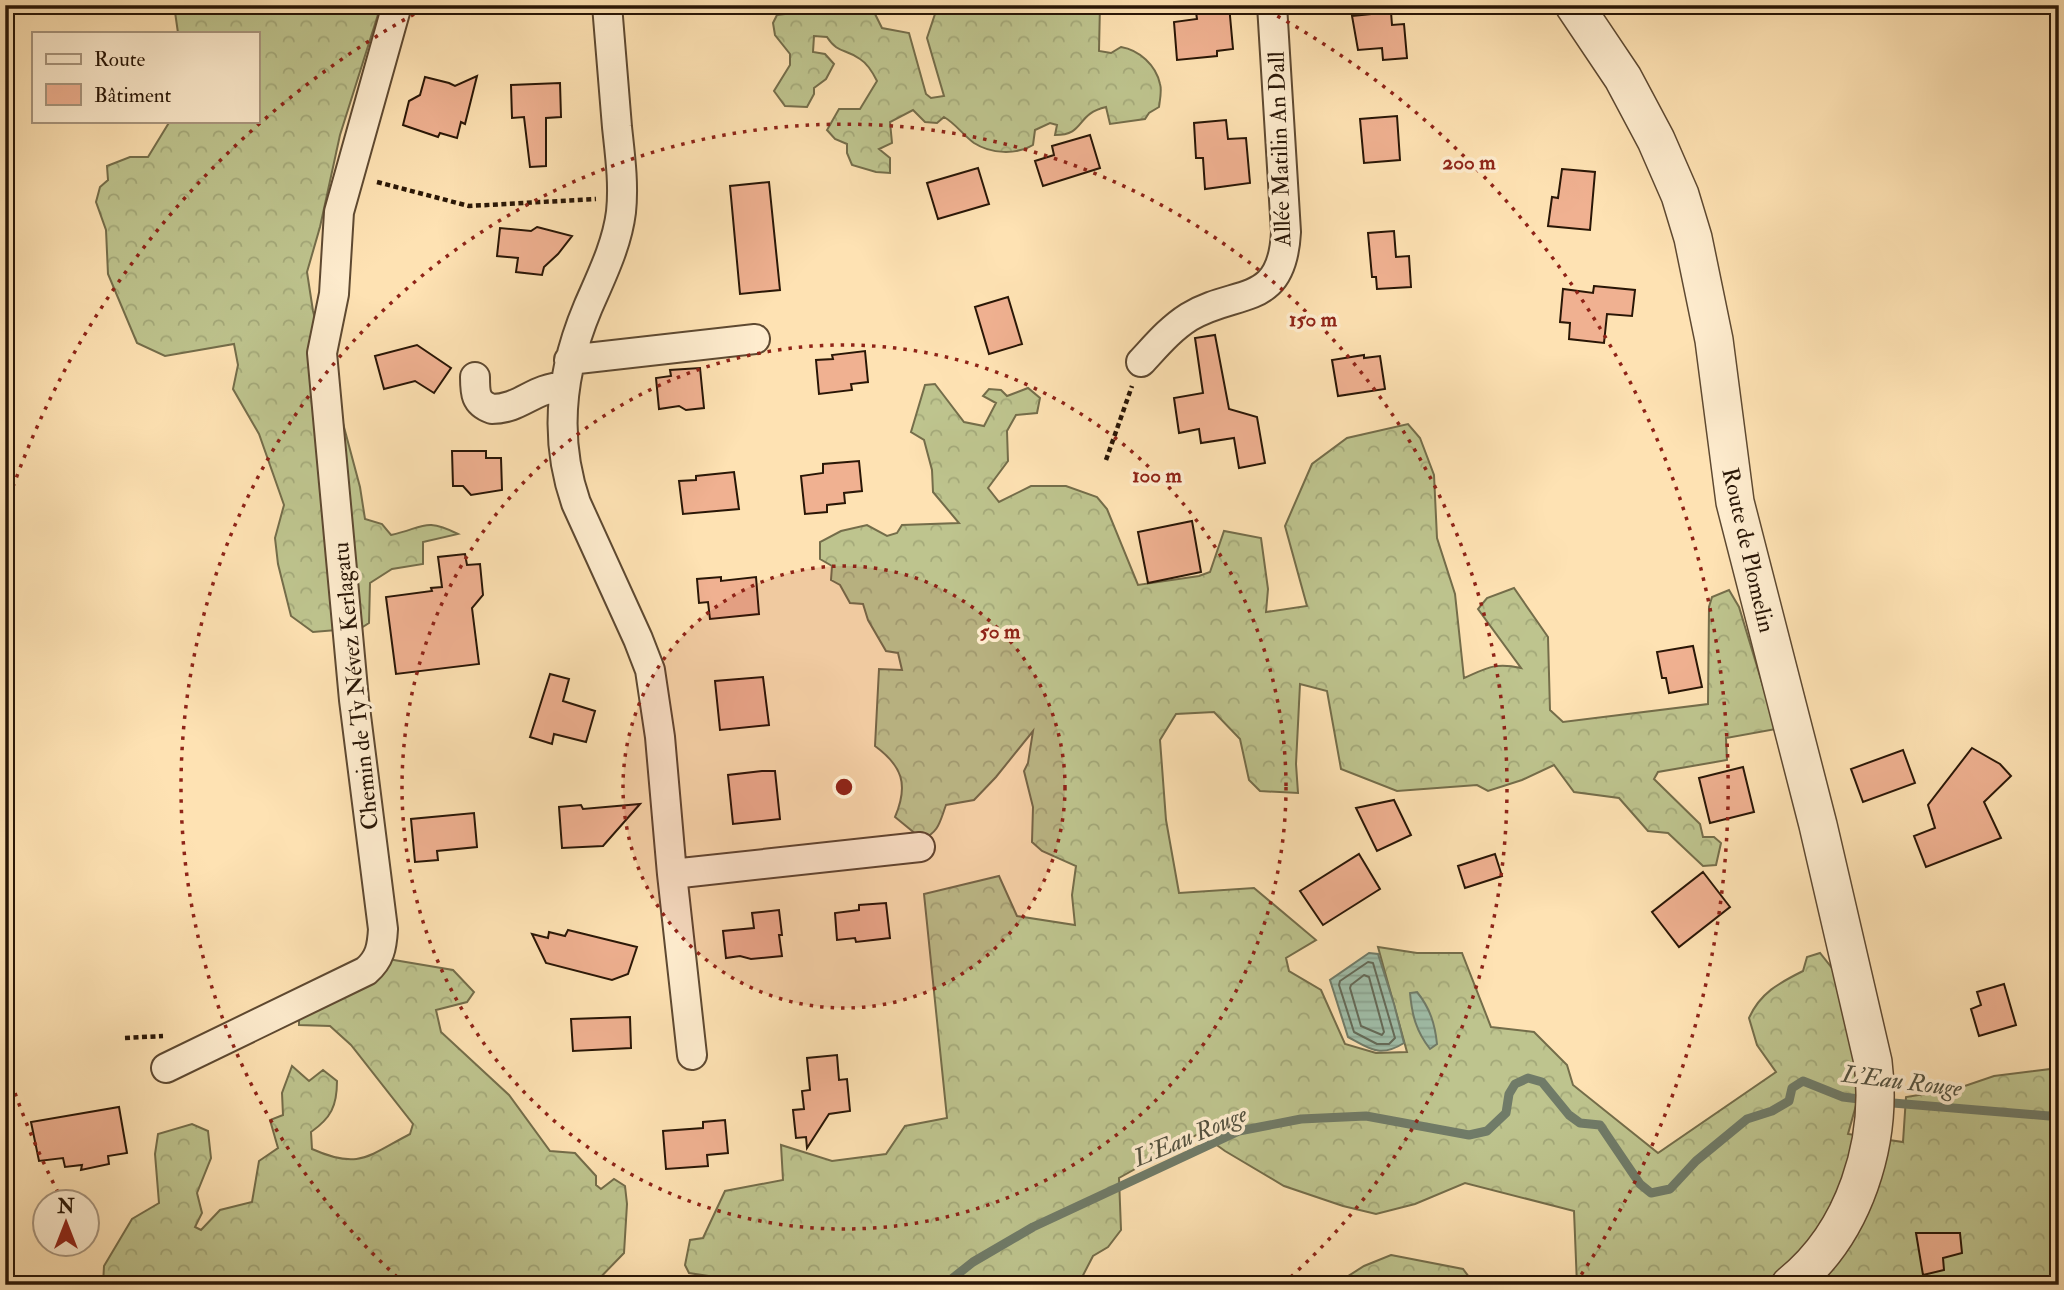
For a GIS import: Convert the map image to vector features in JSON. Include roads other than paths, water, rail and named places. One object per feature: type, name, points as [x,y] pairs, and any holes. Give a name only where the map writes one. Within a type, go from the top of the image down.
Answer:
[{"type":"street","name":"Chemin de Ty Névez Kerlagatu","points":[[166,1068],[366,971],[379,956],[382,945],[383,929],[354,700],[322,353],[334,294],[340,212],[397,5]]},
{"type":"street","points":[[607,5],[621,198],[618,229],[579,330],[567,373],[562,435],[568,481],[582,519],[650,670],[662,758],[692,1055]]},
{"type":"street","name":"Allée Matilin An Dall","points":[[1142,362],[1160,341],[1190,316],[1257,292],[1273,278],[1283,260],[1286,232],[1272,5]]},
{"type":"street","name":"Route de Plomelin","points":[[1574,5],[1623,78],[1652,131],[1670,171],[1693,238],[1712,329],[1735,502],[1858,992],[1873,1062],[1876,1105],[1868,1156],[1853,1198],[1814,1262],[1790,1285]]},
{"type":"street","points":[[475,377],[477,400],[492,409],[515,405],[567,373],[755,339]]},
{"type":"street","points":[[672,874],[920,848]]},
{"type":"water","points":[[1369,953],[1378,954],[1404,1043],[1382,1051],[1369,1048],[1348,1037],[1330,980]]},
{"type":"water","points":[[1417,992],[1429,1010],[1435,1030],[1437,1044],[1430,1049],[1421,1036],[1414,1016],[1410,993]]},
{"type":"waterway","name":"L'Eau Rouge","points":[[944,1285],[973,1262],[1033,1227],[1239,1131],[1301,1119],[1366,1116],[1469,1135],[1487,1131],[1506,1113],[1509,1094],[1515,1084],[1528,1078],[1542,1082],[1569,1115],[1580,1123],[1600,1125],[1640,1184],[1651,1193],[1670,1189],[1696,1161],[1747,1119],[1772,1111],[1789,1101],[1792,1088],[1803,1081],[1843,1097],[1867,1100]]},
{"type":"waterway","name":"L'Eau Rouge","points":[[1881,1102],[2049,1116],[2059,1114]]}]
